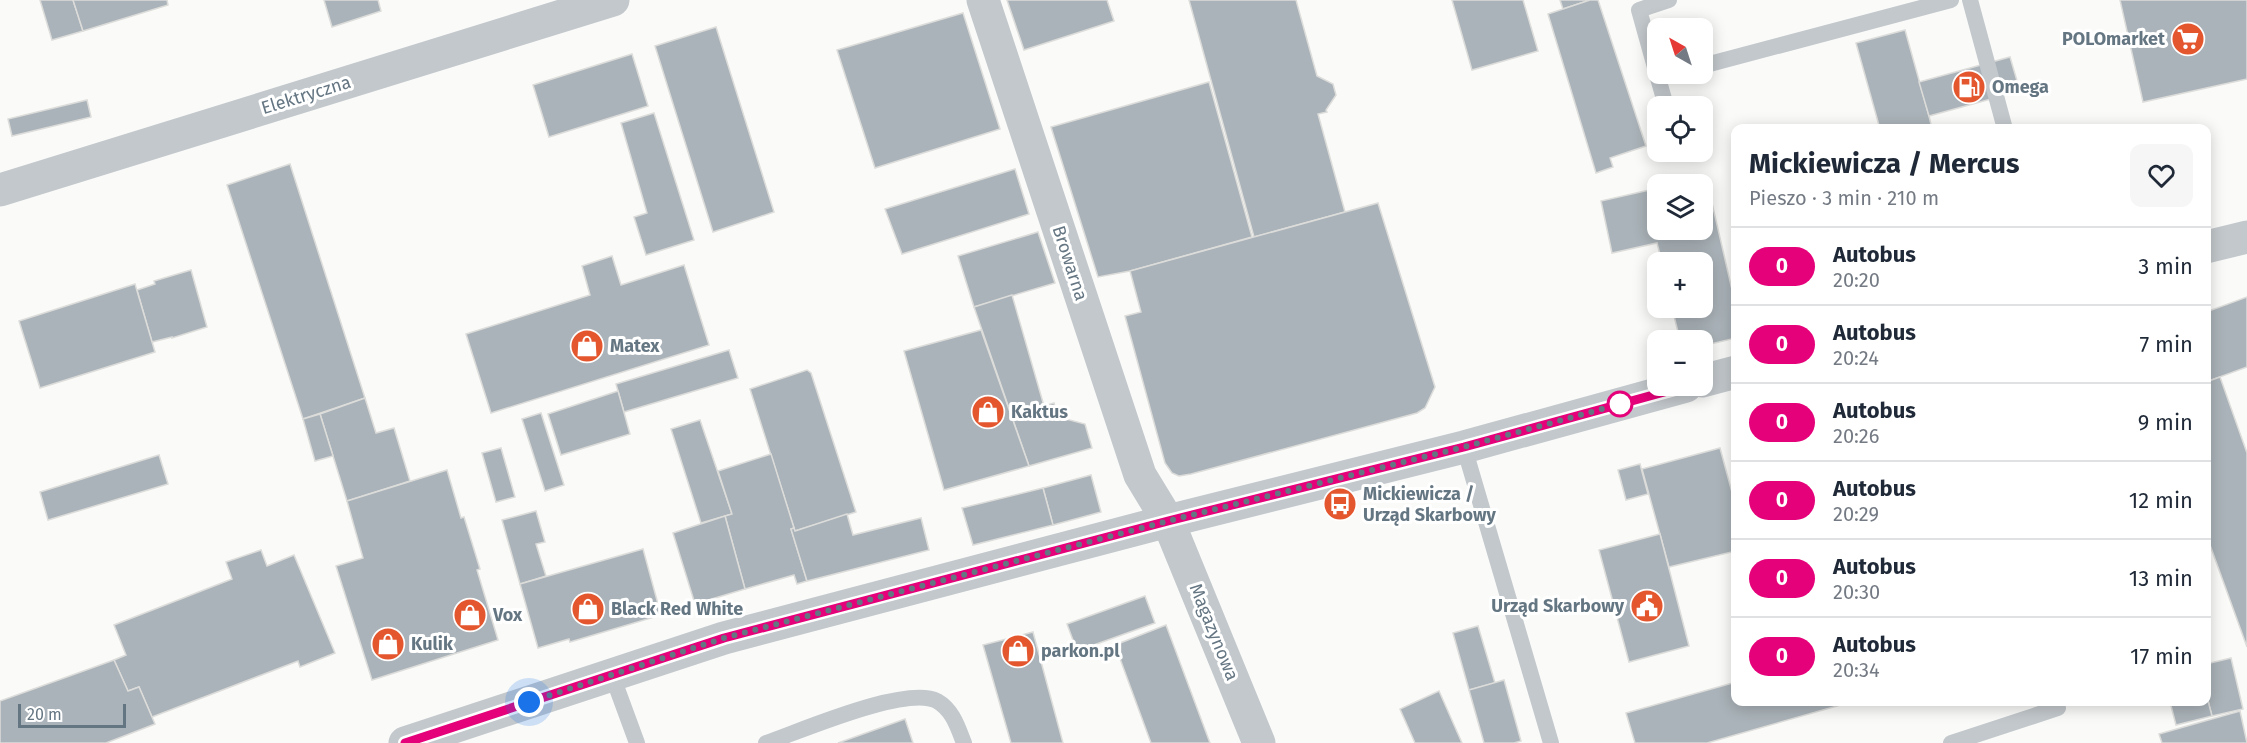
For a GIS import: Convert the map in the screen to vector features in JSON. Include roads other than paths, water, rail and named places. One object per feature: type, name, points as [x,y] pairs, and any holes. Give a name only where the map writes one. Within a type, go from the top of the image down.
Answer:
[{"type":"street","name":"Elektryczna","points":[[0,190],[613,0]]},
{"type":"street","name":"Browarna","points":[[983,0],[1140,475],[1168,521]]},
{"type":"street","points":[[2211,246],[2247,237]]},
{"type":"street","points":[[1713,378],[1731,373]]},
{"type":"street","points":[[405,743],[449,736],[612,675],[724,638],[1168,521],[1464,447],[1650,396]]},
{"type":"street","name":"Magazynowa","points":[[1168,521],[1259,743]]},
{"type":"lane","points":[[1647,39],[1639,10],[1669,0]]},
{"type":"lane","points":[[1713,63],[1951,0]]},
{"type":"lane","points":[[1970,0],[2004,124]]},
{"type":"lane","points":[[1464,447],[1551,743]]},
{"type":"lane","points":[[612,675],[637,743]]},
{"type":"lane","points":[[766,743],[882,703],[913,697],[937,701],[955,719],[963,743]]},
{"type":"lane","points":[[1952,743],[2058,708]]},
{"type":"place","name":"POLOmarket","points":[[2188,39]]},
{"type":"place","name":"Omega","points":[[1969,87]]},
{"type":"place","name":"Matex","points":[[587,346]]},
{"type":"place","name":"Kaktus","points":[[988,412]]},
{"type":"place","name":"Mickiewicza / Urząd Skarbowy","points":[[1340,504]]},
{"type":"place","name":"Urząd Skarbowy","points":[[1647,606]]},
{"type":"place","name":"Black Red White","points":[[588,609]]},
{"type":"place","name":"Vox","points":[[470,615]]},
{"type":"place","name":"Kulik","points":[[388,644]]},
{"type":"place","name":"parkon.pl","points":[[1018,651]]}]
